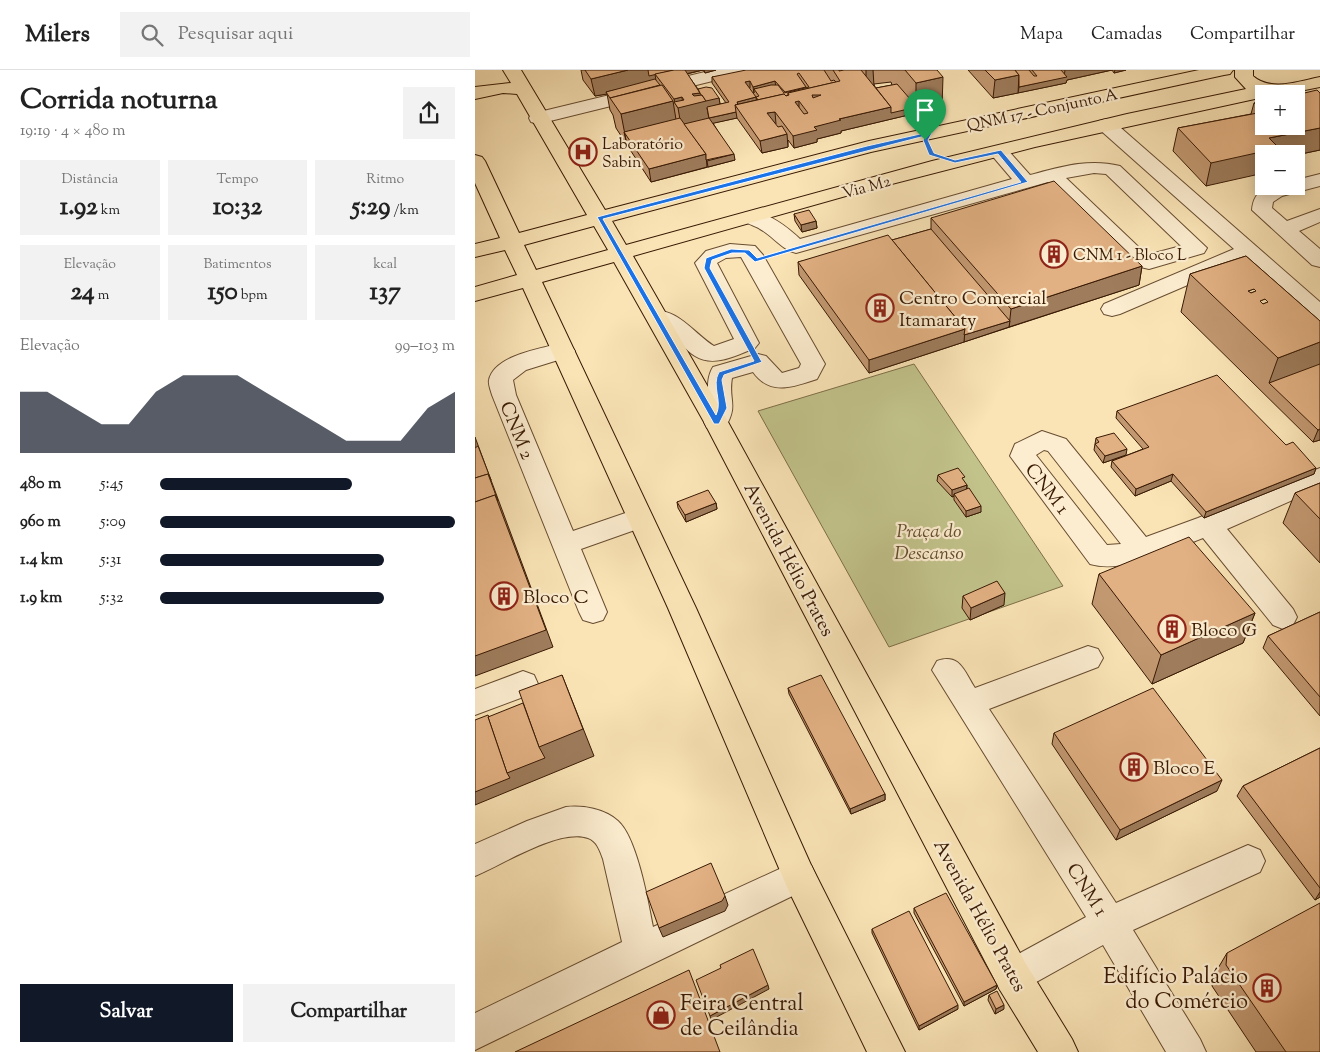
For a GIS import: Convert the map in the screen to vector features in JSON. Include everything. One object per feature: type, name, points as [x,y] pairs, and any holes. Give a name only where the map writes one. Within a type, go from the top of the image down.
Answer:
[{"type":"main road","points":[[475,79],[483,78],[498,70]]},
{"type":"main road","name":"Avenida Hélio Prates","points":[[512,70],[538,118],[658,318],[716,422],[1013,977],[1059,1052]]},
{"type":"main road","name":"QNM 17 - Conjunto A","points":[[599,218],[869,147],[1224,70]]},
{"type":"main road","points":[[1244,70],[1244,77],[1248,83],[1255,86]]},
{"type":"main road","points":[[1195,75],[1214,79],[1225,91],[1223,98]]},
{"type":"main road","name":"Via M2","points":[[1305,85],[1320,82]]},
{"type":"main road","points":[[475,93],[503,88],[522,89]]},
{"type":"main road","name":"Via M2","points":[[475,294],[618,252],[955,162],[1223,98],[1255,94]]},
{"type":"main road","points":[[929,133],[925,140],[931,154],[955,162]]},
{"type":"main road","points":[[475,162],[682,608],[799,876],[886,1052]]},
{"type":"main road","points":[[475,251],[599,218]]},
{"type":"street","points":[[538,118],[735,70]]},
{"type":"street","points":[[1106,125],[1237,220],[1284,228],[1320,215]]},
{"type":"street","points":[[999,152],[1025,182]]},
{"type":"street","points":[[755,260],[1025,182],[1091,167],[1107,167],[1113,170],[1196,248]]},
{"type":"street","points":[[1053,176],[1141,260],[1149,262],[1196,248],[1237,220],[1267,196],[1320,180]]},
{"type":"street","points":[[751,217],[767,222],[783,233],[796,247]]},
{"type":"street","points":[[1237,220],[1248,251],[1277,276],[1275,294],[1281,305],[1317,324]]},
{"type":"street","points":[[1284,228],[1320,260]]},
{"type":"street","points":[[731,251],[747,251],[755,260],[813,364],[809,372],[784,380],[774,380],[767,375],[752,352],[706,263],[716,255],[731,251]]},
{"type":"street","points":[[1113,309],[1248,251]]},
{"type":"street","points":[[658,318],[677,327],[704,351],[714,354],[752,352]]},
{"type":"street","name":"CNM 2","points":[[563,351],[514,365],[505,372],[501,379],[504,395],[593,612]]},
{"type":"street","points":[[716,422],[723,408],[718,380],[721,373],[752,352]]},
{"type":"street","name":"CNM 1","points":[[1141,549],[1057,445],[1042,440],[1024,450],[1023,456],[1101,556],[1111,558],[1141,549],[1209,526],[1320,477]]},
{"type":"street","points":[[565,544],[640,518]]},
{"type":"street","points":[[1209,526],[1283,617]]},
{"type":"street","points":[[969,704],[1088,658]]},
{"type":"street","name":"CNM 1","points":[[947,670],[1109,923],[1187,1052]]},
{"type":"street","points":[[475,702],[523,684]]},
{"type":"street","points":[[475,860],[561,823],[579,821],[596,826],[609,834],[617,854],[641,950]]},
{"type":"street","name":"CNM 1","points":[[1013,977],[1109,923],[1248,861]]},
{"type":"street","points":[[475,1032],[641,950],[799,876]]},
{"type":"green space","name":"Praça do Descanso","points":[[914,364],[1063,586],[889,647],[758,411]]},
{"type":"building","points":[[585,70],[628,70],[591,79]]},
{"type":"building","points":[[648,70],[674,70],[649,76]]},
{"type":"building","points":[[685,70],[700,93],[692,94],[694,96],[702,95],[706,101],[678,108],[674,102],[684,100],[682,97],[674,99],[655,74]]},
{"type":"building","points":[[746,70],[824,70],[831,81],[834,80],[836,82],[788,93],[786,96],[784,94],[758,100],[756,97],[737,102],[738,104],[735,105],[736,112],[709,118],[707,107],[729,102],[712,77]],"holes":[[[799,73],[809,87],[784,93],[778,85],[771,85],[754,89],[759,96],[756,97],[745,82],[750,81],[753,87],[775,81],[785,92],[806,87],[797,74]]]},
{"type":"building","points":[[833,70],[861,70],[891,107],[839,119],[841,120],[814,127],[817,130],[793,136],[775,112],[767,113],[778,127],[782,126],[787,134],[760,141],[735,105],[784,94],[786,96],[789,95],[788,93],[840,81]],"holes":[[[799,101],[808,113],[804,114],[795,102]]]},
{"type":"building","points":[[905,70],[937,70],[943,77],[916,83]]},
{"type":"building","points":[[985,70],[1015,70],[1019,75],[995,80]]},
{"type":"building","points":[[1015,70],[1029,70],[1034,76],[1037,76],[1032,70],[1061,70],[1067,77],[1019,87],[1019,75]]},
{"type":"building","points":[[655,79],[660,85],[610,98],[606,92]]},
{"type":"building","points":[[897,84],[917,107],[891,113],[891,107],[876,88]]},
{"type":"building","points":[[662,85],[673,101],[621,114],[610,98]]},
{"type":"building","points":[[712,88],[719,98],[706,101],[698,89]]},
{"type":"building","points":[[1317,90],[1320,93],[1320,128],[1305,131],[1305,93]]},
{"type":"building","points":[[1255,114],[1255,135],[1284,135],[1269,138],[1276,145],[1255,145],[1255,153],[1211,163],[1178,128]]},
{"type":"building","points":[[680,118],[706,154],[649,169],[624,132]]},
{"type":"building","points":[[709,118],[734,154],[706,160],[706,154],[684,124]]},
{"type":"building","points":[[1054,181],[1142,266],[1011,309],[931,218]]},
{"type":"building","points":[[809,210],[816,221],[801,225],[794,214]]},
{"type":"building","points":[[931,229],[1010,321],[964,335],[965,329],[892,240]]},
{"type":"building","name":"Centro Comercial Itamaraty","points":[[888,235],[965,329],[869,360],[798,262]]},
{"type":"building","points":[[1246,256],[1320,321],[1320,342],[1278,358],[1190,274]],"holes":[[[1254,289],[1256,291],[1251,293],[1248,291]],[[1265,299],[1268,302],[1263,304],[1260,301]]]},
{"type":"building","points":[[1320,364],[1320,429],[1318,430],[1269,383]]},
{"type":"building","points":[[1217,375],[1286,445],[1293,442],[1316,468],[1206,512],[1173,474],[1136,489],[1112,461],[1149,447],[1117,411]]},
{"type":"building","points":[[1114,433],[1127,449],[1105,456],[1095,444],[1099,442],[1096,438]]},
{"type":"building","points":[[478,446],[491,480],[488,474],[475,478],[475,448]]},
{"type":"building","points":[[958,468],[965,477],[962,478],[967,485],[952,490],[938,475]]},
{"type":"building","points":[[488,474],[498,501],[495,495],[475,502],[475,478]]},
{"type":"building","points":[[1320,483],[1320,519],[1295,493]]},
{"type":"building","points":[[969,488],[981,506],[966,511],[954,494]]},
{"type":"building","points":[[708,490],[716,503],[685,515],[677,502]]},
{"type":"building","points":[[495,495],[546,630],[475,656],[475,502]]},
{"type":"building","points":[[1189,537],[1255,613],[1161,655],[1099,574]]},
{"type":"building","points":[[997,581],[1005,593],[971,608],[963,596]]},
{"type":"building","points":[[1320,612],[1320,697],[1268,636]]},
{"type":"building","points":[[562,675],[583,729],[539,747],[519,691]]},
{"type":"building","points":[[821,675],[885,794],[850,809],[788,688]]},
{"type":"building","name":"Bloco E","points":[[1153,688],[1222,780],[1120,830],[1054,733]]},
{"type":"building","points":[[523,703],[545,758],[507,773],[488,717]]},
{"type":"building","points":[[488,715],[510,778],[475,792],[475,720]]},
{"type":"building","points":[[1320,748],[1320,888],[1243,786]]},
{"type":"building","points":[[711,863],[725,896],[722,901],[659,928],[646,892]]},
{"type":"building","points":[[946,893],[997,985],[964,1002],[914,908]]},
{"type":"building","name":"Edifício Palácio do Comércio","points":[[1320,903],[1320,1052],[1286,1052],[1226,965],[1227,953]]},
{"type":"building","points":[[909,911],[958,1005],[919,1026],[872,929]]},
{"type":"building","points":[[753,949],[768,985],[710,1016],[696,980],[721,968],[720,965]]},
{"type":"building","name":"Feira Central de Ceilândia","points":[[689,970],[720,1052],[515,1052]]},
{"type":"building","points":[[997,991],[1004,1005],[996,1009],[989,995]]},
{"type":"place","name":"Laboratório Sabin","points":[[583,152]]},
{"type":"place","name":"CNM 1 - Bloco L","points":[[1054,254]]},
{"type":"place","name":"Centro Comercial Itamaraty","points":[[880,308]]},
{"type":"place","name":"Bloco C","points":[[504,596]]},
{"type":"place","name":"Bloco G","points":[[1172,629]]},
{"type":"place","name":"Bloco E","points":[[1134,767]]},
{"type":"place","name":"Edifício Palácio do Comércio","points":[[1267,988]]},
{"type":"place","name":"Feira Central de Ceilândia","points":[[661,1015]]},
{"type":"route","points":[[929,133],[925,140],[931,154],[955,162],[999,152],[1025,182],[755,260],[747,251],[731,251],[709,259],[706,263],[707,268],[758,362],[721,373],[718,380],[723,408],[716,422],[599,218],[929,133]]}]
